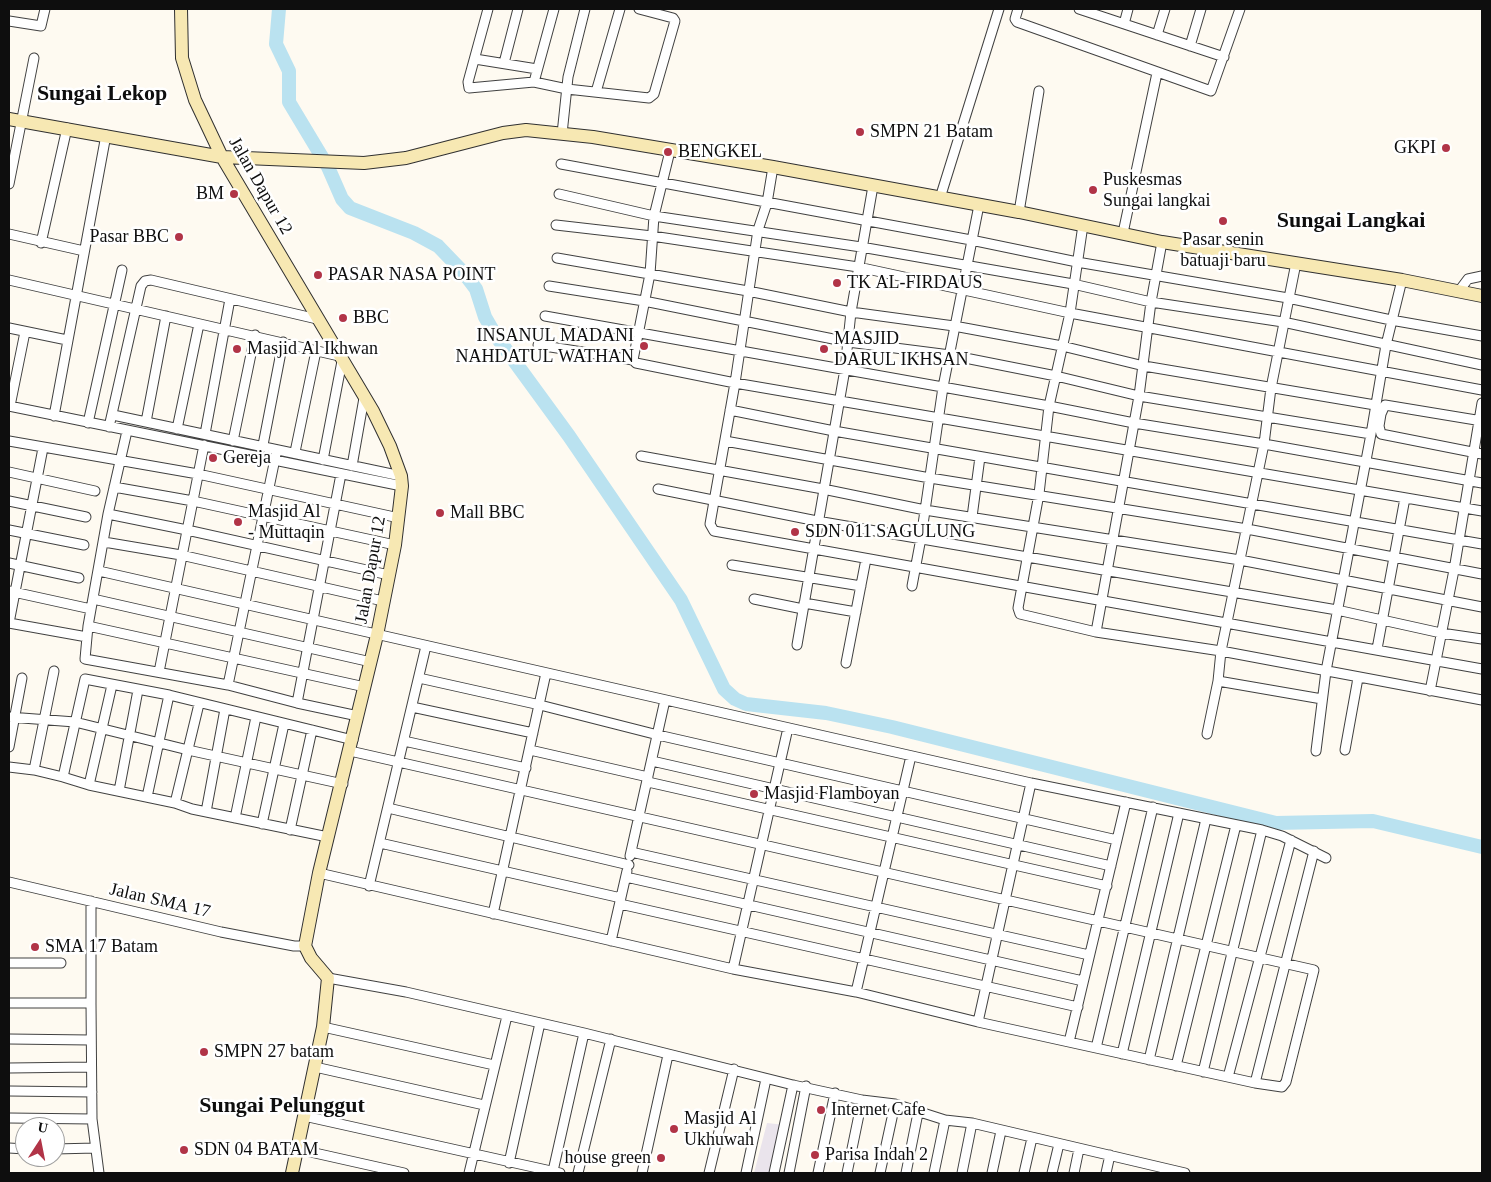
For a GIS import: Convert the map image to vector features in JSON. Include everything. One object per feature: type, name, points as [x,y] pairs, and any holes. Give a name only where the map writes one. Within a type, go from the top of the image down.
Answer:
[{"type":"street","points":[[9,21],[41,26],[45,9]]},
{"type":"street","name":"Jalan Dapur 12","points":[[181,9],[180,40],[184,69],[195,100],[222,157],[364,398],[390,446],[402,481],[395,545],[377,635],[343,784],[319,873],[305,946]]},
{"type":"street","points":[[488,9],[468,82],[471,89],[534,82],[567,89],[646,98],[654,94],[675,21],[673,18],[640,9]]},
{"type":"street","points":[[504,63],[518,9]]},
{"type":"street","points":[[534,82],[536,69],[554,9]]},
{"type":"street","points":[[562,134],[567,89],[585,9]]},
{"type":"street","points":[[596,92],[620,9]]},
{"type":"street","points":[[940,198],[998,9]]},
{"type":"street","points":[[1018,9],[1015,19],[1017,22],[1211,91],[1240,9]]},
{"type":"street","points":[[1079,9],[1090,10],[1124,24],[1224,57]]},
{"type":"street","points":[[1124,24],[1128,9]]},
{"type":"street","points":[[1157,35],[1165,9]]},
{"type":"street","points":[[1190,46],[1201,9]]},
{"type":"street","points":[[9,184],[23,122],[34,58]]},
{"type":"street","points":[[475,59],[536,69]]},
{"type":"street","points":[[1123,233],[1157,73]]},
{"type":"street","points":[[1018,212],[1039,91]]},
{"type":"street","points":[[9,119],[222,157],[364,163],[406,158],[503,132],[526,130],[562,134],[773,167],[1018,212],[1162,242],[1402,280],[1482,296]]},
{"type":"street","points":[[41,242],[67,128]]},
{"type":"street","points":[[54,416],[106,135]]},
{"type":"street","points":[[633,360],[650,274],[654,216],[670,151]]},
{"type":"street","points":[[561,164],[867,220],[1077,262],[1288,298],[1391,320],[1482,336]]},
{"type":"street","points":[[773,167],[767,203],[758,230],[754,251],[735,383],[710,524],[714,531],[915,569],[1228,622],[1482,669]]},
{"type":"street","points":[[797,645],[844,369],[861,247],[873,186]]},
{"type":"street","points":[[559,194],[654,216],[758,230],[861,247],[1073,284],[1151,302],[1283,322],[1482,365]]},
{"type":"street","points":[[912,586],[943,388],[979,205]]},
{"type":"street","points":[[556,225],[652,236],[858,267],[1070,313],[1482,390]]},
{"type":"street","points":[[1083,225],[1070,313],[1049,406],[1039,494],[1018,608],[1020,614],[1096,632],[1222,652],[1482,700]]},
{"type":"street","points":[[9,234],[84,251]]},
{"type":"street","points":[[1096,632],[1139,396],[1151,302],[1162,242]]},
{"type":"street","points":[[557,258],[748,291],[851,312],[954,326],[1062,346],[1144,366],[1375,405]]},
{"type":"street","points":[[1208,734],[1222,652],[1264,444],[1271,388],[1283,322],[1296,263]]},
{"type":"street","points":[[88,422],[116,304],[122,270]]},
{"type":"street","points":[[1459,291],[1468,279],[1482,276]]},
{"type":"street","points":[[9,280],[255,335],[340,358],[323,460]]},
{"type":"street","points":[[109,427],[142,283],[151,280],[317,320]]},
{"type":"street","points":[[1316,751],[1331,641],[1361,490],[1386,345],[1402,280]]},
{"type":"street","points":[[549,286],[644,301],[848,342],[950,355],[1056,376],[1139,396],[1371,434]]},
{"type":"street","points":[[205,434],[226,329],[230,299]]},
{"type":"street","points":[[146,422],[166,316]]},
{"type":"street","points":[[545,316],[638,331],[1134,423],[1482,482]]},
{"type":"street","points":[[177,429],[199,324]]},
{"type":"street","points":[[9,328],[67,340]]},
{"type":"street","points":[[25,332],[9,406],[341,474],[402,481]]},
{"type":"street","points":[[233,441],[255,335]]},
{"type":"street","points":[[262,445],[283,342]]},
{"type":"street","points":[[538,345],[633,360],[636,363],[735,383],[1482,511]]},
{"type":"street","points":[[295,452],[316,351]]},
{"type":"street","points":[[352,466],[364,398]]},
{"type":"street","points":[[1430,691],[1454,570],[1472,452],[1482,403]]},
{"type":"street","points":[[1480,420],[1385,405],[1381,414],[1381,434],[1482,454]]},
{"type":"street","points":[[730,410],[934,449],[1482,544]]},
{"type":"street","points":[[113,415],[233,441],[295,452],[402,481]]},
{"type":"street","points":[[127,430],[108,514],[88,626],[85,659],[228,685],[296,703],[358,716]]},
{"type":"street","points":[[9,441],[198,474],[398,518]]},
{"type":"street","points":[[725,441],[930,478],[1039,494],[1118,510],[1247,529],[1482,574]]},
{"type":"street","points":[[159,672],[204,445]]},
{"type":"street","points":[[43,448],[26,534],[12,591],[9,623],[87,637]]},
{"type":"street","points":[[228,685],[246,604],[276,448]]},
{"type":"street","points":[[641,456],[823,489],[925,510],[1240,560],[1448,602],[1482,607]]},
{"type":"street","points":[[972,517],[980,457]]},
{"type":"street","points":[[9,472],[95,491]]},
{"type":"street","points":[[296,703],[341,474]]},
{"type":"street","points":[[114,488],[193,501],[395,545]]},
{"type":"street","points":[[658,489],[817,521],[1338,610],[1441,633],[1482,639]]},
{"type":"street","points":[[1376,650],[1405,498]]},
{"type":"street","points":[[9,500],[86,517]]},
{"type":"street","points":[[108,514],[389,575]]},
{"type":"street","points":[[9,530],[84,545]]},
{"type":"street","points":[[104,542],[181,555],[383,601]]},
{"type":"street","points":[[846,663],[866,559]]},
{"type":"street","points":[[9,563],[79,578]]},
{"type":"street","points":[[732,565],[861,586]]},
{"type":"street","points":[[99,571],[1031,783],[1262,830],[1290,840],[1326,858]]},
{"type":"street","points":[[12,591],[91,609]]},
{"type":"street","points":[[93,598],[371,662]]},
{"type":"street","points":[[754,599],[856,612]]},
{"type":"street","points":[[88,626],[165,641],[365,687]]},
{"type":"street","points":[[369,886],[426,646]]},
{"type":"street","points":[[34,770],[54,671]]},
{"type":"street","points":[[493,914],[546,673]]},
{"type":"street","points":[[9,747],[12,717],[22,678]]},
{"type":"street","points":[[419,678],[1117,840]]},
{"type":"street","points":[[1345,750],[1358,678]]},
{"type":"street","points":[[63,777],[84,679],[169,695],[199,704],[312,730],[399,762],[1314,970],[1284,1086],[1228,1078],[978,1022],[856,992],[733,969],[319,873]]},
{"type":"street","points":[[1218,681],[1322,698]]},
{"type":"street","points":[[89,786],[112,685]]},
{"type":"street","points":[[119,791],[138,690]]},
{"type":"street","points":[[147,797],[169,695]]},
{"type":"street","points":[[611,941],[665,700]]},
{"type":"street","points":[[176,803],[199,704]]},
{"type":"street","points":[[412,707],[533,733]]},
{"type":"street","points":[[206,812],[225,709]]},
{"type":"street","points":[[12,717],[75,722],[188,750],[343,784]]},
{"type":"street","points":[[235,818],[256,717]]},
{"type":"street","points":[[262,824],[284,724]]},
{"type":"street","points":[[733,969],[788,728]]},
{"type":"street","points":[[290,830],[312,730]]},
{"type":"street","points":[[404,741],[526,768]]},
{"type":"street","points":[[530,750],[770,809],[1106,886]]},
{"type":"street","points":[[856,992],[911,756]]},
{"type":"street","points":[[652,762],[1111,866]]},
{"type":"street","points":[[9,767],[34,770],[89,786],[176,803],[206,812],[328,837]]},
{"type":"street","points":[[978,1022],[1031,783]]},
{"type":"street","points":[[1069,1042],[1126,802]]},
{"type":"street","points":[[1096,1048],[1153,807]]},
{"type":"street","points":[[388,808],[629,865]]},
{"type":"street","points":[[1122,1054],[1179,813]]},
{"type":"street","points":[[1148,1060],[1206,819]]},
{"type":"street","points":[[1176,1066],[1236,825]]},
{"type":"street","points":[[1203,1072],[1262,830]]},
{"type":"street","points":[[1228,1078],[1290,840]]},
{"type":"street","points":[[380,843],[865,959],[1078,1007]]},
{"type":"street","points":[[1255,1083],[1314,851]]},
{"type":"street","points":[[631,852],[1089,955]]},
{"type":"street","points":[[626,877],[1083,981]]},
{"type":"street","name":"Jalan SMA 17","points":[[9,882],[221,932],[294,946],[305,946]]},
{"type":"street","points":[[91,902],[90,1040],[92,1119],[99,1173]]},
{"type":"street","points":[[305,946],[311,958],[328,978],[406,992],[611,1039],[668,1055],[734,1069],[766,1079],[806,1086],[862,1100],[895,1104],[918,1113],[946,1120],[972,1124],[1079,1150],[1110,1155],[1143,1169],[1185,1173]]},
{"type":"street","points":[[9,964],[61,963]]},
{"type":"street","points":[[292,1173],[323,1027],[328,978]]},
{"type":"street","points":[[9,1003],[91,1003]]},
{"type":"street","points":[[469,1173],[507,1016]]},
{"type":"street","points":[[509,1163],[540,1023]]},
{"type":"street","points":[[323,1027],[494,1065]]},
{"type":"street","points":[[304,1116],[509,1163],[557,1172],[584,1033]]},
{"type":"street","points":[[9,1039],[90,1040]]},
{"type":"street","points":[[578,1173],[611,1039]]},
{"type":"street","points":[[642,1173],[668,1055]]},
{"type":"street","points":[[9,1068],[91,1067]]},
{"type":"street","points":[[314,1067],[484,1105]]},
{"type":"street","points":[[710,1173],[734,1069]]},
{"type":"street","points":[[746,1173],[766,1079]]},
{"type":"street","points":[[774,1173],[793,1085]]},
{"type":"street","points":[[789,1173],[806,1086]]},
{"type":"street","points":[[9,1091],[92,1092]]},
{"type":"street","points":[[818,1173],[835,1093]]},
{"type":"street","points":[[846,1173],[862,1100]]},
{"type":"street","points":[[880,1173],[895,1104]]},
{"type":"street","points":[[906,1173],[918,1113]]},
{"type":"street","points":[[9,1118],[92,1119]]},
{"type":"street","points":[[934,1173],[946,1120]]},
{"type":"street","points":[[962,1173],[972,1124]]},
{"type":"street","points":[[992,1173],[1001,1131]]},
{"type":"street","points":[[1024,1173],[1032,1138]]},
{"type":"street","points":[[1052,1173],[1059,1144]]},
{"type":"street","points":[[65,1149],[95,1148]]},
{"type":"street","points":[[297,1149],[382,1171],[404,1173]]},
{"type":"street","points":[[1074,1173],[1079,1150]]},
{"type":"street","points":[[1106,1173],[1110,1155]]},
{"type":"shaded area","points":[[767,1123],[785,1125],[772,1173],[754,1173]]},
{"type":"waterway","points":[[279,9],[276,44],[289,71],[289,102],[328,167],[342,199],[350,208],[414,233],[438,246],[463,272],[476,289],[485,317],[496,336],[569,436],[681,600],[724,689],[735,699],[746,704],[826,713],[892,727],[1276,823],[1373,821],[1482,847]]},
{"type":"place","name":"SMPN 21 Batam","points":[[860,132]]},
{"type":"place","name":"GKPI","points":[[1446,148]]},
{"type":"place","name":"BENGKEL","points":[[668,152]]},
{"type":"place","name":"Puskesmas Sungai langkai","points":[[1093,190]]},
{"type":"place","name":"BM","points":[[234,194]]},
{"type":"place","name":"Pasar senin batuaji baru","points":[[1223,221]]},
{"type":"place","name":"Pasar BBC","points":[[179,237]]},
{"type":"place","name":"PASAR NASA POINT","points":[[318,275]]},
{"type":"place","name":"TK AL-FIRDAUS","points":[[837,283]]},
{"type":"place","name":"BBC","points":[[343,318]]},
{"type":"place","name":"INSANUL MADANI NAHDATUL WATHAN","points":[[644,346]]},
{"type":"place","name":"Masjid Al Ikhwan","points":[[237,349]]},
{"type":"place","name":"MASJID DARUL IKHSAN","points":[[824,349]]},
{"type":"place","name":"Gereja","points":[[213,458]]},
{"type":"place","name":"Mall BBC","points":[[440,513]]},
{"type":"place","name":"Masjid Al - Muttaqin","points":[[238,522]]},
{"type":"place","name":"SDN 011 SAGULUNG","points":[[795,532]]},
{"type":"place","name":"Masjid Flamboyan","points":[[754,794]]},
{"type":"place","name":"SMA 17 Batam","points":[[35,947]]},
{"type":"place","name":"SMPN 27 batam","points":[[204,1052]]},
{"type":"place","name":"Internet Cafe","points":[[821,1110]]},
{"type":"place","name":"Masjid Al Ukhuwah","points":[[674,1129]]},
{"type":"place","name":"SDN 04 BATAM","points":[[184,1150]]},
{"type":"place","name":"Parisa Indah 2","points":[[815,1155]]},
{"type":"place","name":"house green","points":[[661,1158]]},
{"type":"district","name":"Sungai Lekop","points":[[102,94]]},
{"type":"district","name":"Sungai Langkai","points":[[1351,221]]},
{"type":"district","name":"Sungai Pelunggut","points":[[282,1106]]}]
